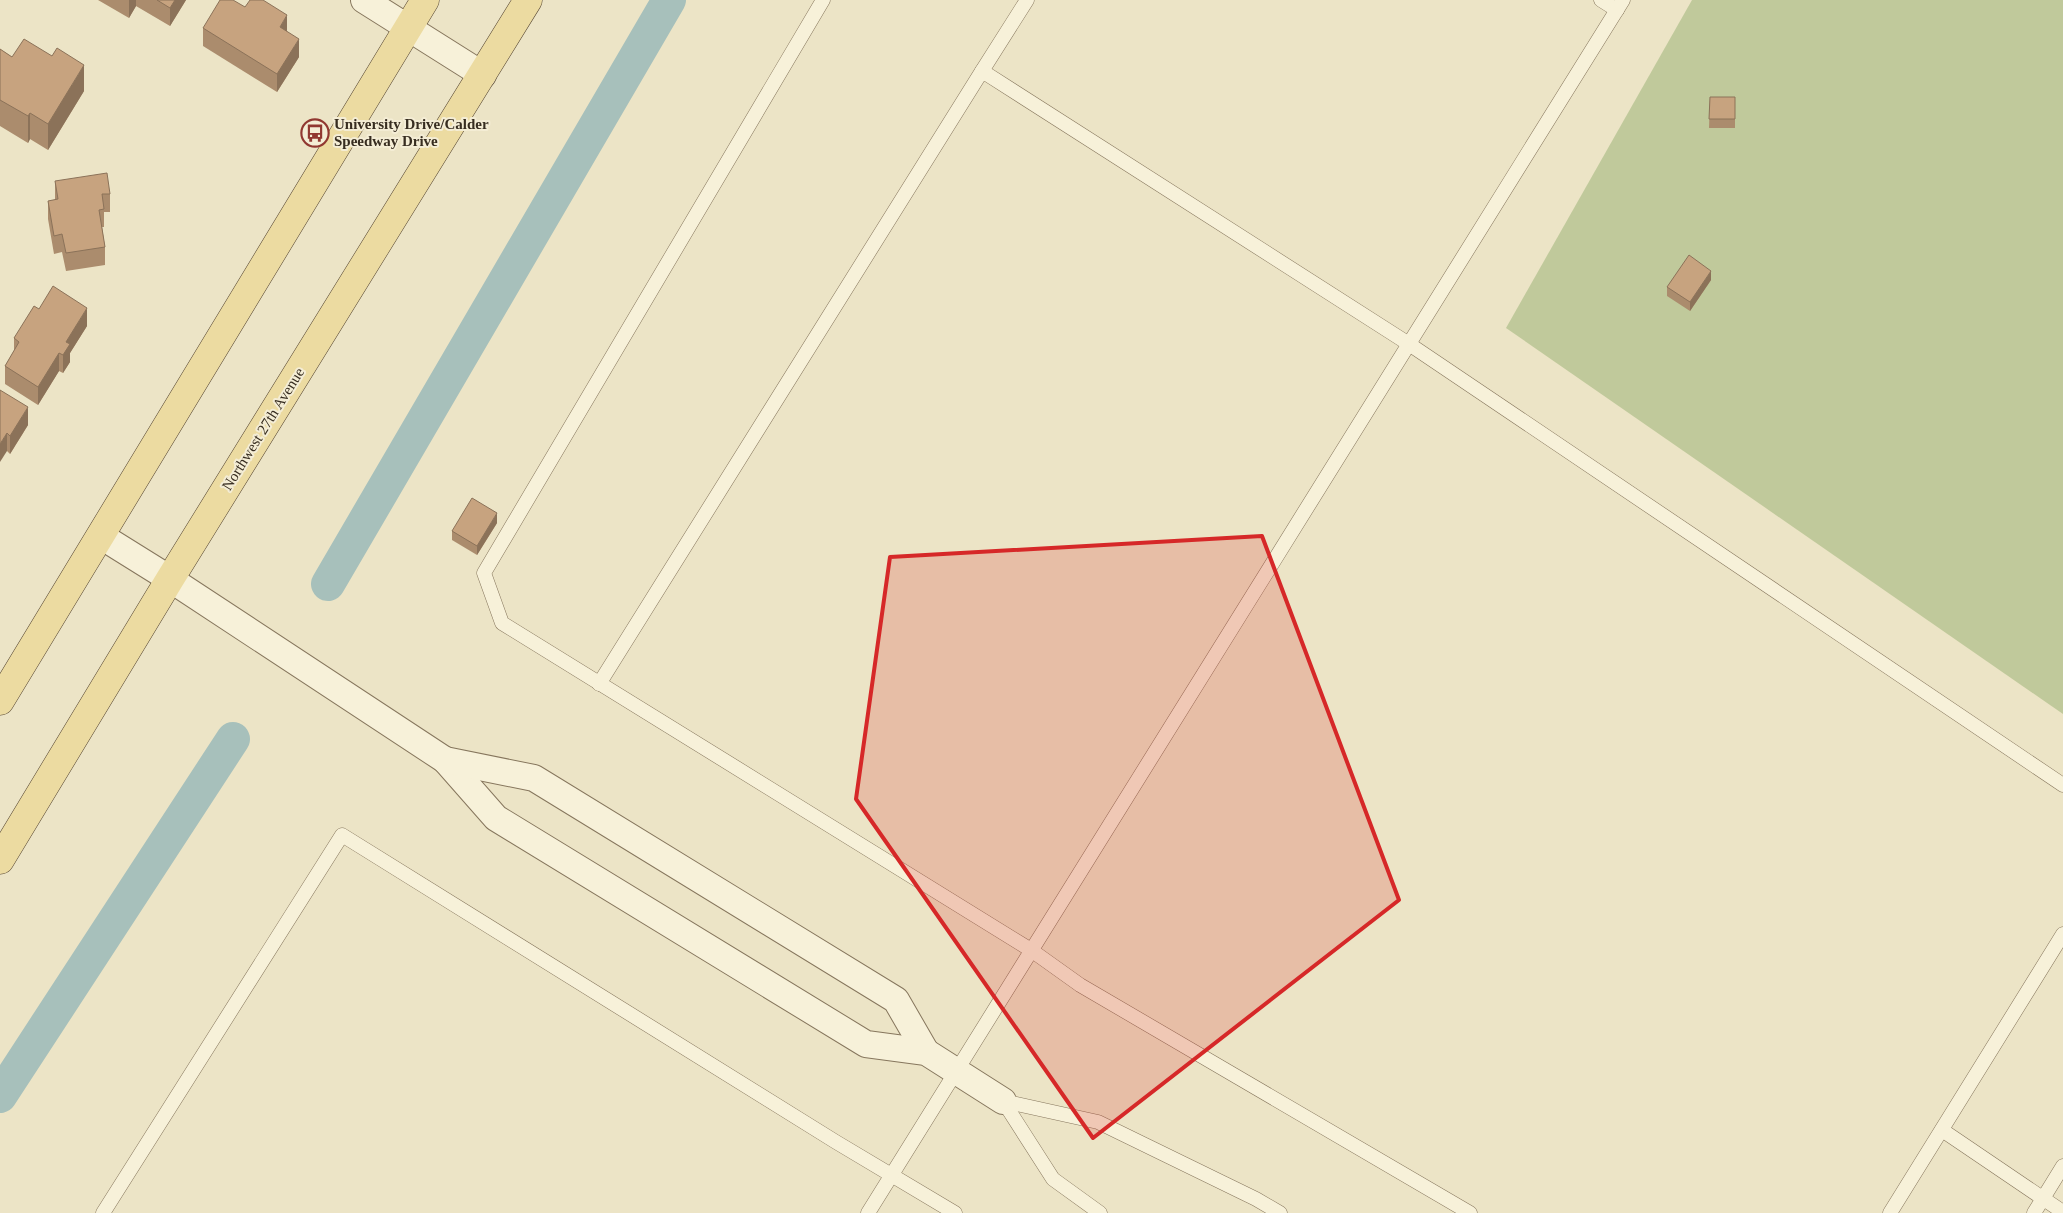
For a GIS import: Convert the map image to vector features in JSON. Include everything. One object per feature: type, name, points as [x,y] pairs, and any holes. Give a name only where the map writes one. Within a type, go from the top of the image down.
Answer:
[{"type":"main road","points":[[0,701],[425,0]]},
{"type":"main road","name":"Northwest 27th Avenue","points":[[0,860],[170,579],[528,0]]},
{"type":"street","points":[[364,0],[483,75]]},
{"type":"street","points":[[101,536],[170,579],[445,760],[496,818],[866,1044],[926,1052],[1002,1101]]},
{"type":"street","points":[[445,760],[534,778],[896,1000],[926,1052]]},
{"type":"lane","points":[[823,0],[484,573],[502,623],[1031,950],[1080,985],[1470,1213]]},
{"type":"lane","points":[[599,684],[1027,0]]},
{"type":"lane","points":[[868,1213],[1620,5],[1601,0]]},
{"type":"lane","points":[[982,71],[1409,344],[2063,785]]},
{"type":"lane","points":[[102,1213],[342,835],[955,1213]]},
{"type":"lane","points":[[1890,1213],[2063,934]]},
{"type":"lane","points":[[1002,1101],[1053,1179],[1100,1213]]},
{"type":"lane","points":[[1002,1101],[1098,1122],[1256,1198],[1280,1213]]},
{"type":"lane","points":[[1942,1130],[2063,1212]]},
{"type":"lane","points":[[2034,1213],[2063,1166]]},
{"type":"highlighted area","points":[[1262,536],[1399,900],[1093,1138],[856,799],[890,557]]},
{"type":"green space","points":[[1692,0],[2063,0],[2063,714],[1506,328]]},
{"type":"building","points":[[157,0],[175,0],[170,8]]},
{"type":"building","points":[[220,0],[233,0],[245,7],[250,0],[263,0],[287,15],[280,27],[299,39],[277,74],[203,28]]},
{"type":"building","points":[[24,39],[52,56],[57,48],[84,65],[48,124],[30,113],[28,116],[0,100],[0,49],[12,57]]},
{"type":"building","points":[[1710,97],[1735,97],[1735,119],[1709,119]]},
{"type":"building","points":[[107,173],[110,194],[102,194],[104,209],[99,210],[105,247],[66,253],[62,234],[54,236],[48,201],[58,199],[55,181]]},
{"type":"building","points":[[1689,255],[1711,271],[1690,302],[1667,287]]},
{"type":"building","points":[[53,286],[87,308],[66,342],[70,344],[63,355],[59,353],[38,387],[5,366],[19,342],[14,338],[34,306],[39,309]]},
{"type":"building","points":[[0,390],[28,407],[10,436],[7,433],[0,444]]},
{"type":"building","points":[[472,498],[497,513],[477,546],[452,531]]},
{"type":"waterway","points":[[328,584],[669,0]]},
{"type":"waterway","points":[[0,1096],[233,739]]},
{"type":"place","name":"University Drive/Calder Speedway Drive","points":[[315,133]]}]
